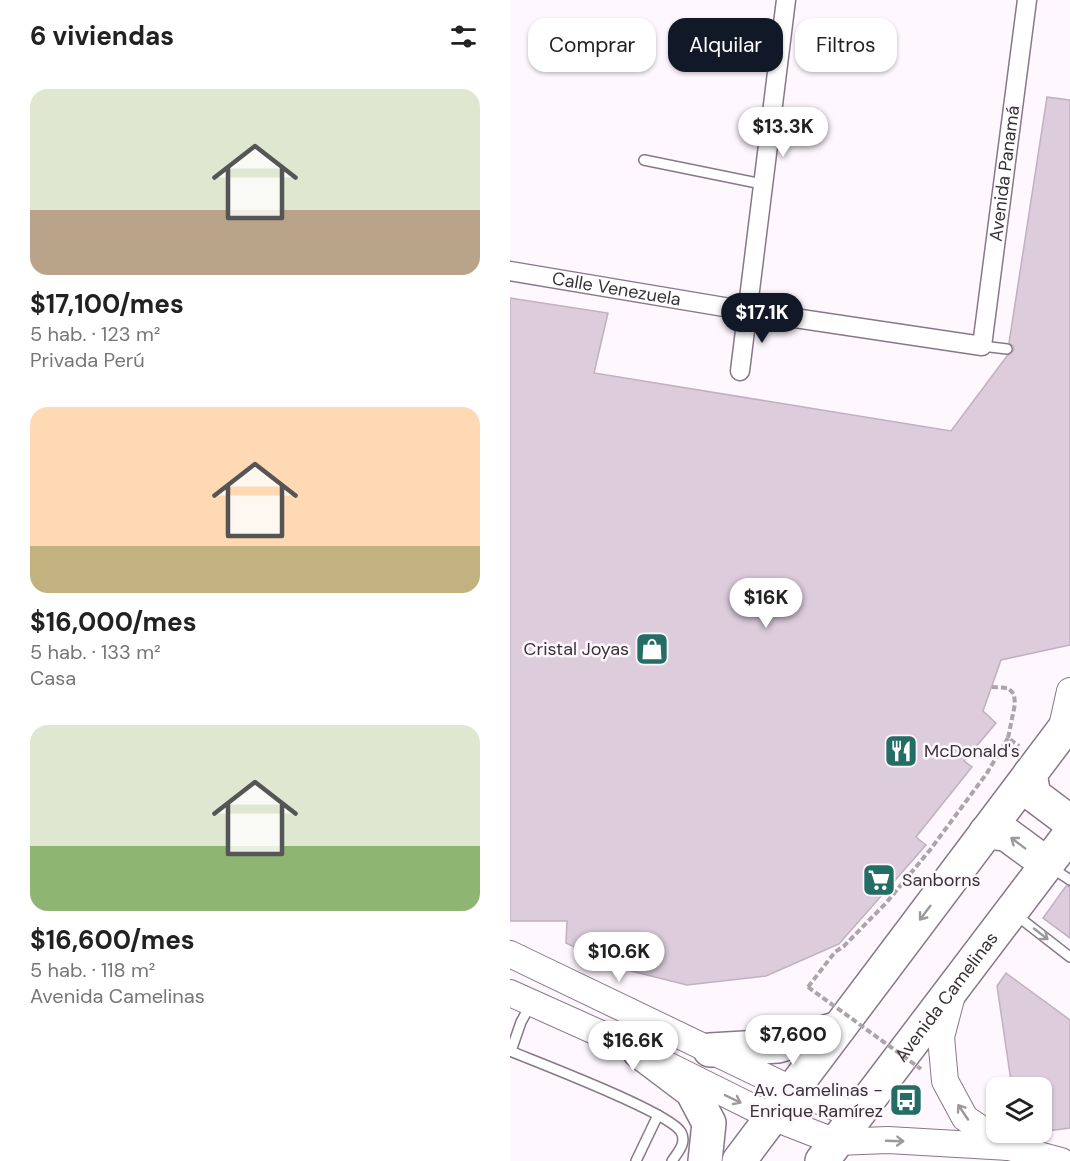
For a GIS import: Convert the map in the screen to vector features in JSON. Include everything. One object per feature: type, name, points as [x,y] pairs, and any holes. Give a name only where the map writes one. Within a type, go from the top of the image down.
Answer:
[{"type":"highway","points":[[740,1161],[1066,726]]},
{"type":"highway","points":[[1035,767],[1034,795],[1070,822]]},
{"type":"highway","points":[[986,832],[1006,834],[1059,872]]},
{"type":"highway","name":"Avenida Camelinas","points":[[829,1151],[1012,911],[1059,872],[1070,834]]},
{"type":"highway","points":[[710,1050],[778,1046],[839,1028]]},
{"type":"highway","points":[[639,1051],[692,1091],[709,1123],[705,1161]]},
{"type":"street","points":[[740,371],[786,0]]},
{"type":"street","name":"Avenida Panamá","points":[[982,346],[1027,0]]},
{"type":"street","name":"Calle Venezuela","points":[[510,271],[748,311],[982,346]]},
{"type":"street","points":[[1066,726],[1070,691]]},
{"type":"street","points":[[510,954],[793,1090],[856,1116]]},
{"type":"street","points":[[954,987],[941,1037],[945,1081],[965,1118],[1009,1147]]},
{"type":"street","points":[[521,998],[639,1051],[772,1118],[829,1151],[888,1140],[1009,1147],[1061,1161]]},
{"type":"lane","points":[[644,160],[762,184]]},
{"type":"lane","name":"Calle Venezuela","points":[[982,346],[1007,349]]},
{"type":"lane","points":[[1012,911],[1070,957]]},
{"type":"lane","points":[[521,998],[521,1023],[510,1051],[658,1115],[675,1125],[682,1135],[683,1146],[672,1161]]},
{"type":"lane","points":[[636,1161],[658,1115]]},
{"type":"path","points":[[921,1069],[808,987],[835,952],[844,946],[886,903],[930,850],[980,782],[1008,738],[1015,704],[1014,694],[1008,688],[993,687]]},
{"type":"path","points":[[1008,738],[1035,767]]},
{"type":"building","points":[[1047,97],[1070,100],[1070,645],[1001,660],[983,711],[996,723],[964,761],[972,767],[916,837],[926,845],[839,944],[766,976],[687,985],[619,968],[566,943],[567,921],[510,921],[510,298],[608,313],[594,373],[951,431],[1007,356],[1014,350],[1009,343]]},
{"type":"building","points":[[1066,886],[1070,887],[1070,938],[1043,918]]},
{"type":"building","points":[[1006,973],[1070,1020],[1070,1128],[1052,1130],[1052,1077],[1010,1077],[997,986]]},
{"type":"place","name":"Cristal Joyas","points":[[652,649]]},
{"type":"place","name":"McDonald's","points":[[901,751]]},
{"type":"place","name":"Sanborns","points":[[879,880]]},
{"type":"place","name":"Av. Camelinas - Enrique Ramírez","points":[[906,1100]]}]
